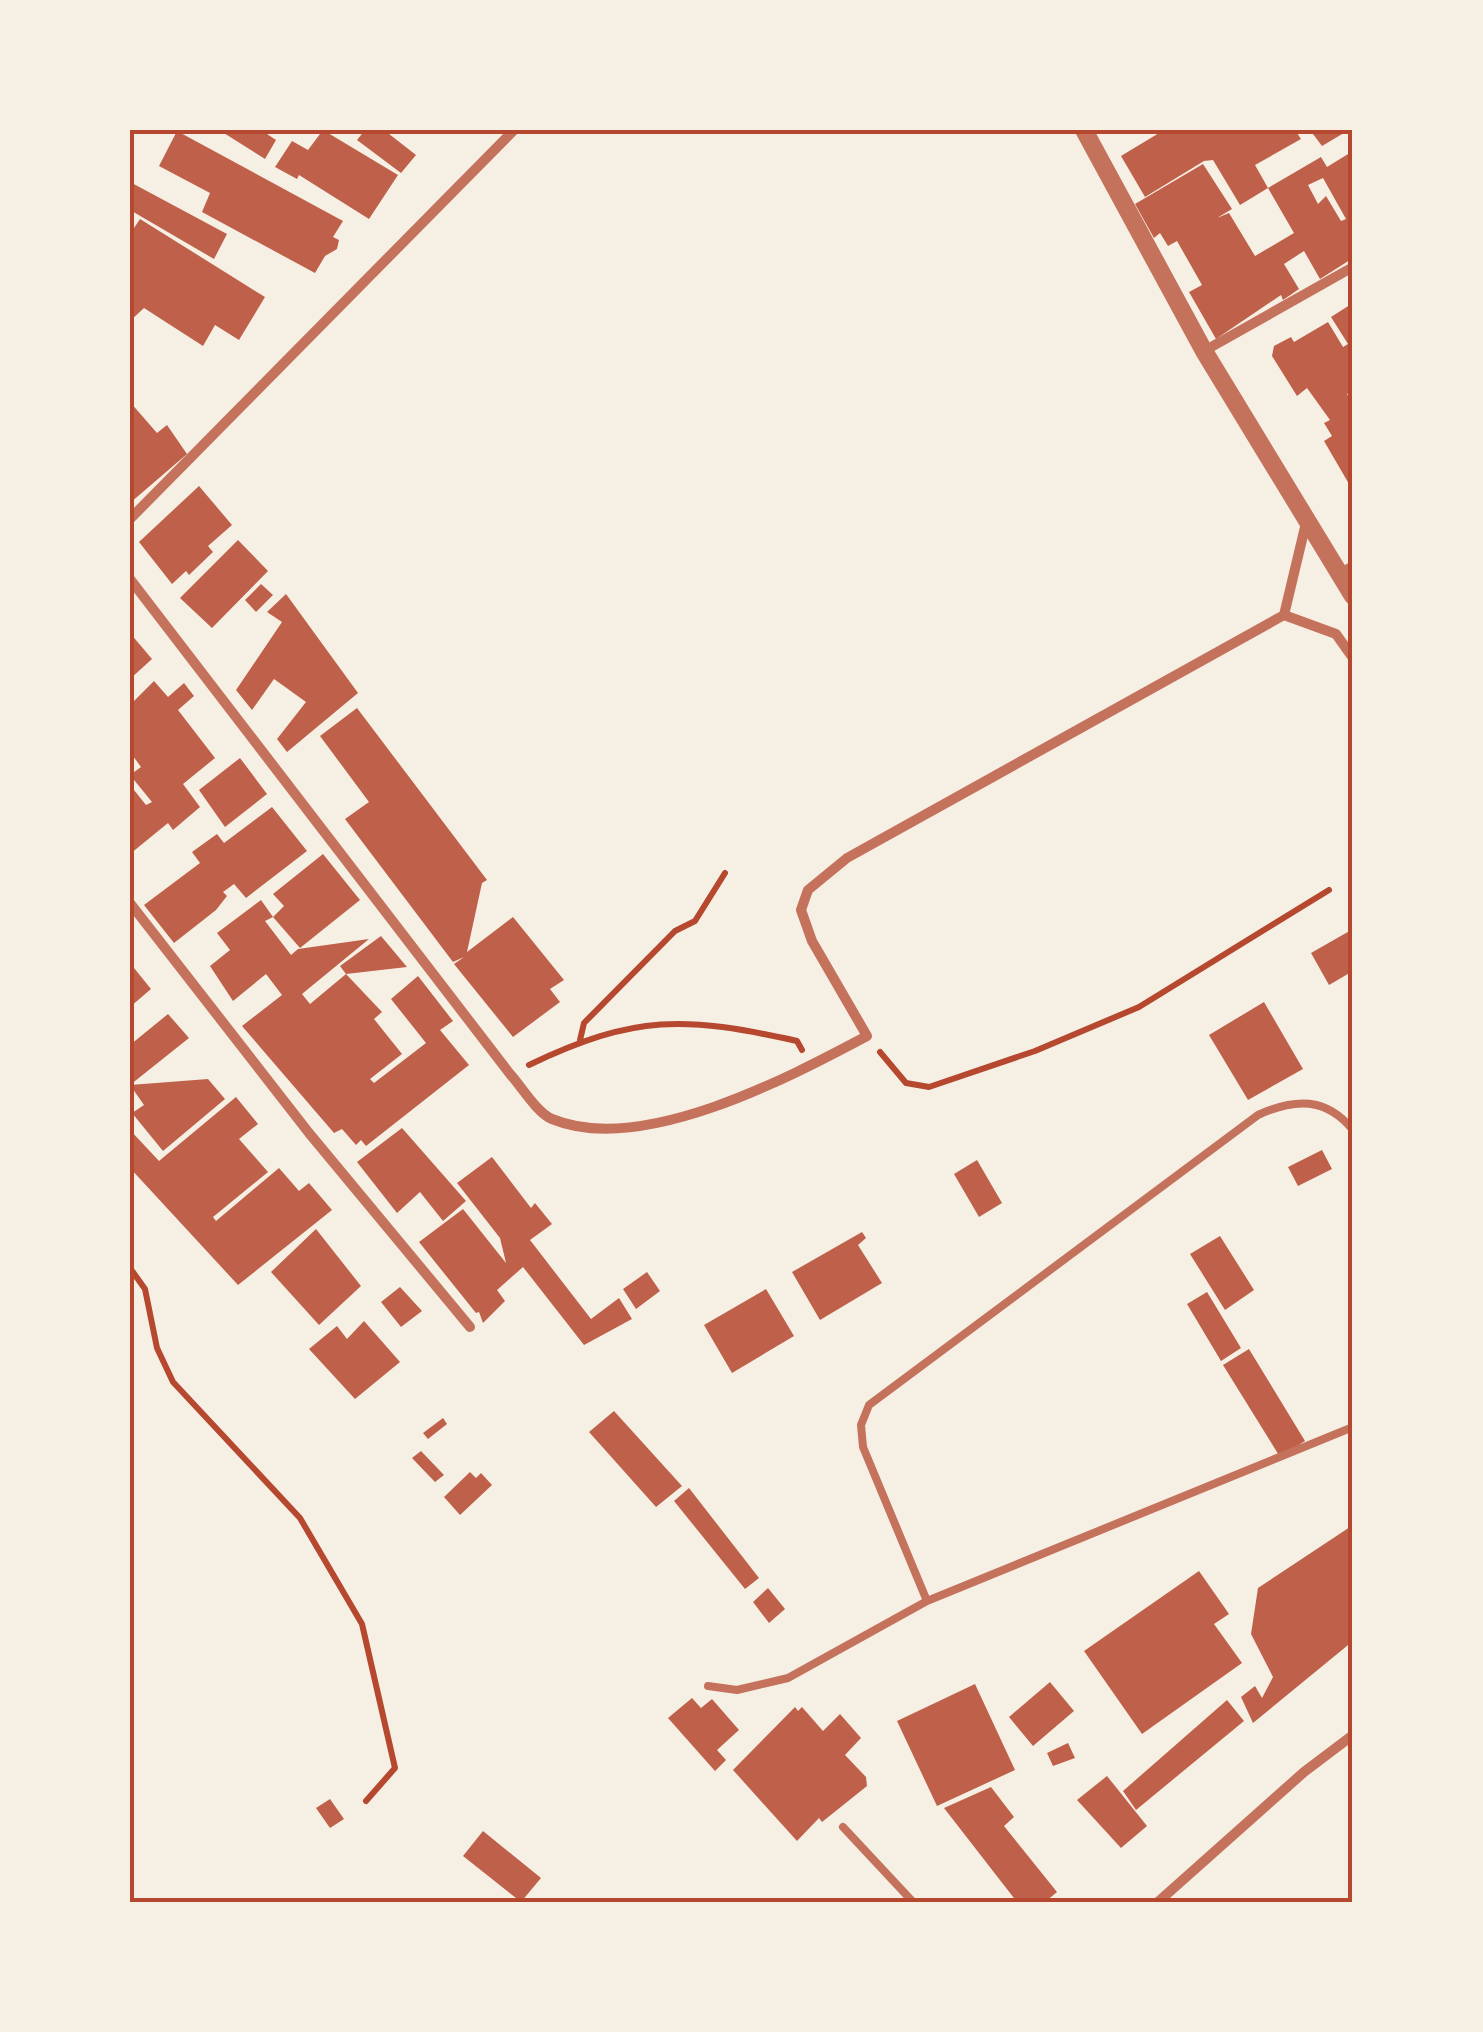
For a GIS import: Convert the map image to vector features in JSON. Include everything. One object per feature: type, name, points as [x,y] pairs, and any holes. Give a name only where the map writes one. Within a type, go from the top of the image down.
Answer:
[{"type":"street","points":[[130,519],[514,130]]},
{"type":"street","points":[[1084,130],[1204,351],[1307,520],[1346,570],[1353,596]]},
{"type":"street","points":[[1204,351],[1353,267]]},
{"type":"street","points":[[130,579],[510,1074],[549,1119],[593,1127],[690,1117],[811,1066],[866,1036],[812,941],[801,910],[808,890],[847,858],[1284,615],[1307,520]]},
{"type":"street","points":[[1284,615],[1336,634],[1353,658]]},
{"type":"street","points":[[130,903],[309,1133],[470,1327]]},
{"type":"street","points":[[1158,1902],[1304,1772],[1353,1735]]},
{"type":"lane","points":[[927,1601],[864,1447],[861,1425],[869,1404],[1258,1115],[1284,1104],[1312,1102],[1339,1114],[1353,1130]]},
{"type":"lane","points":[[708,1686],[737,1690],[788,1678],[927,1601],[1353,1427]]},
{"type":"lane","points":[[843,1827],[913,1902]]},
{"type":"path","points":[[580,1040],[584,1023],[675,931],[695,921],[725,874]]},
{"type":"path","points":[[866,1036],[906,1083],[929,1087],[1035,1051],[1139,1007],[1329,890]]},
{"type":"path","points":[[510,1074],[580,1040],[659,1022],[712,1022],[797,1041],[811,1066]]},
{"type":"path","points":[[130,1268],[145,1289],[158,1348],[173,1382],[300,1518],[362,1624],[394,1768],[366,1801]]},
{"type":"building","points":[[219,130],[261,130],[276,140],[265,159]]},
{"type":"building","points":[[323,130],[398,175],[369,219],[299,175],[297,179],[275,167],[292,141],[308,150]]},
{"type":"building","points":[[365,130],[384,130],[416,155],[401,173],[357,140]]},
{"type":"building","points":[[1164,130],[1295,130],[1301,139],[1255,165],[1268,188],[1240,205],[1213,160],[1204,161],[1145,197],[1121,156]]},
{"type":"building","points":[[1310,130],[1349,130],[1322,146]]},
{"type":"building","points":[[177,131],[343,221],[333,237],[339,240],[337,249],[325,256],[315,273],[202,212],[210,193],[159,166]]},
{"type":"building","points":[[1353,151],[1353,258],[1320,279],[1304,251],[1284,264],[1299,289],[1283,300],[1281,295],[1216,339],[1189,292],[1202,285],[1177,241],[1168,246],[1160,233],[1154,238],[1135,204],[1203,164],[1232,209],[1217,218],[1229,213],[1255,256],[1294,233],[1268,188],[1321,157],[1327,167]],"holes":[[[1323,178],[1346,219],[1341,221],[1326,196],[1318,204],[1308,185]]]},
{"type":"building","points":[[130,182],[227,234],[214,259],[130,210]]},
{"type":"building","points":[[140,219],[265,297],[239,340],[215,325],[203,346],[144,308],[130,321],[130,234]]},
{"type":"building","points":[[1353,303],[1353,392],[1347,394],[1353,404],[1353,482],[1349,484],[1324,441],[1332,436],[1324,423],[1330,420],[1307,388],[1297,396],[1272,356],[1274,346],[1291,337],[1294,342],[1328,322],[1343,347],[1348,344],[1331,317]]},
{"type":"building","points":[[130,402],[157,433],[167,425],[187,454],[130,503]]},
{"type":"building","points":[[199,486],[232,525],[208,546],[213,552],[189,575],[186,571],[172,584],[139,542]]},
{"type":"building","points":[[238,540],[268,571],[212,628],[180,598]]},
{"type":"building","points":[[261,584],[273,595],[256,612],[245,600]]},
{"type":"building","points":[[286,594],[358,693],[287,752],[277,739],[306,702],[274,679],[252,710],[236,690],[282,622],[267,612]]},
{"type":"building","points":[[130,633],[152,659],[130,679]]},
{"type":"building","points":[[154,681],[168,697],[184,683],[194,696],[178,710],[215,758],[183,784],[200,807],[173,830],[168,823],[130,854],[130,785],[146,805],[152,802],[130,775],[141,767],[130,752],[130,705]]},
{"type":"building","points":[[357,708],[487,880],[482,883],[467,952],[513,917],[564,980],[550,989],[560,1002],[513,1037],[454,964],[464,957],[453,962],[345,819],[369,802],[320,736]]},
{"type":"building","points":[[240,758],[267,794],[225,827],[199,790]]},
{"type":"building","points":[[272,807],[307,851],[246,898],[234,884],[223,892],[227,896],[216,910],[174,943],[144,905],[200,863],[192,852],[217,834],[224,843]]},
{"type":"building","points":[[323,854],[360,900],[300,948],[273,917],[284,906],[273,894]]},
{"type":"building","points":[[261,900],[273,917],[265,921],[291,955],[298,949],[369,939],[302,994],[310,1004],[346,974],[382,1012],[374,1019],[402,1054],[370,1079],[374,1083],[426,1043],[391,999],[418,976],[453,1021],[440,1030],[469,1065],[366,1146],[361,1140],[356,1145],[342,1129],[334,1133],[242,1026],[282,995],[266,974],[233,1001],[210,966],[230,950],[217,933]]},
{"type":"building","points":[[1353,929],[1353,971],[1329,985],[1311,953]]},
{"type":"building","points":[[381,936],[407,967],[346,974],[340,966]]},
{"type":"building","points":[[130,963],[151,989],[130,1007]]},
{"type":"building","points":[[1264,1002],[1303,1069],[1248,1100],[1209,1035]]},
{"type":"building","points":[[168,1014],[189,1038],[130,1085],[130,1045]]},
{"type":"building","points":[[208,1079],[225,1099],[163,1151],[132,1113],[144,1105],[130,1085]]},
{"type":"building","points":[[236,1097],[258,1124],[239,1139],[268,1172],[213,1217],[216,1221],[279,1168],[299,1191],[309,1183],[332,1210],[238,1285],[130,1168],[130,1130],[159,1161]]},
{"type":"building","points":[[402,1128],[466,1201],[443,1221],[420,1192],[397,1213],[357,1162]]},
{"type":"building","points":[[1322,1150],[1332,1169],[1298,1186],[1288,1167]]},
{"type":"building","points":[[492,1157],[531,1208],[535,1203],[552,1224],[530,1240],[591,1319],[619,1298],[632,1319],[584,1345],[523,1267],[497,1290],[505,1301],[483,1323],[479,1312],[419,1242],[463,1209],[506,1263],[500,1238],[457,1183]]},
{"type":"building","points":[[977,1160],[1002,1203],[979,1217],[954,1174]]},
{"type":"building","points":[[316,1229],[361,1286],[319,1325],[271,1272]]},
{"type":"building","points":[[862,1232],[866,1238],[858,1245],[882,1283],[820,1320],[792,1272]]},
{"type":"building","points":[[1220,1236],[1254,1290],[1225,1310],[1190,1254]]},
{"type":"building","points":[[647,1272],[660,1291],[636,1309],[623,1289]]},
{"type":"building","points":[[400,1287],[422,1311],[401,1327],[381,1302]]},
{"type":"building","points":[[766,1289],[794,1336],[732,1373],[704,1325]]},
{"type":"building","points":[[1207,1292],[1241,1348],[1221,1361],[1187,1304]]},
{"type":"building","points":[[364,1321],[400,1362],[355,1399],[309,1349],[337,1326],[347,1339]]},
{"type":"building","points":[[1249,1349],[1305,1441],[1280,1457],[1223,1365]]},
{"type":"building","points":[[614,1411],[682,1486],[656,1507],[589,1432]]},
{"type":"building","points":[[443,1418],[447,1424],[428,1439],[423,1433]]},
{"type":"building","points":[[421,1451],[444,1475],[435,1482],[412,1458]]},
{"type":"building","points":[[470,1472],[476,1478],[481,1473],[492,1485],[460,1515],[444,1497]]},
{"type":"building","points":[[689,1488],[759,1578],[745,1589],[674,1501]]},
{"type":"building","points":[[1353,1525],[1353,1641],[1253,1723],[1241,1697],[1255,1686],[1262,1698],[1273,1677],[1251,1634],[1258,1588]]},
{"type":"building","points":[[1199,1571],[1229,1614],[1214,1624],[1242,1663],[1142,1734],[1084,1651]]},
{"type":"building","points":[[768,1588],[785,1609],[769,1623],[753,1602]]},
{"type":"building","points":[[1050,1682],[1074,1711],[1033,1746],[1009,1717]]},
{"type":"building","points":[[975,1684],[1015,1770],[937,1806],[897,1721]]},
{"type":"building","points":[[692,1698],[701,1708],[712,1699],[739,1730],[717,1750],[726,1760],[715,1771],[668,1718]]},
{"type":"building","points":[[1227,1700],[1244,1721],[1136,1810],[1123,1791]]},
{"type":"building","points":[[795,1707],[798,1711],[802,1707],[823,1731],[840,1714],[861,1738],[845,1755],[866,1777],[867,1786],[822,1822],[819,1818],[797,1841],[733,1770]]},
{"type":"building","points":[[1068,1743],[1075,1758],[1053,1766],[1047,1753]]},
{"type":"building","points":[[1107,1776],[1147,1826],[1121,1848],[1077,1800]]},
{"type":"building","points":[[991,1787],[1014,1817],[1004,1826],[1057,1892],[1045,1902],[1017,1902],[944,1808]]},
{"type":"building","points":[[330,1799],[344,1819],[330,1828],[316,1808]]},
{"type":"building","points":[[483,1831],[541,1878],[521,1902],[463,1856]]}]
